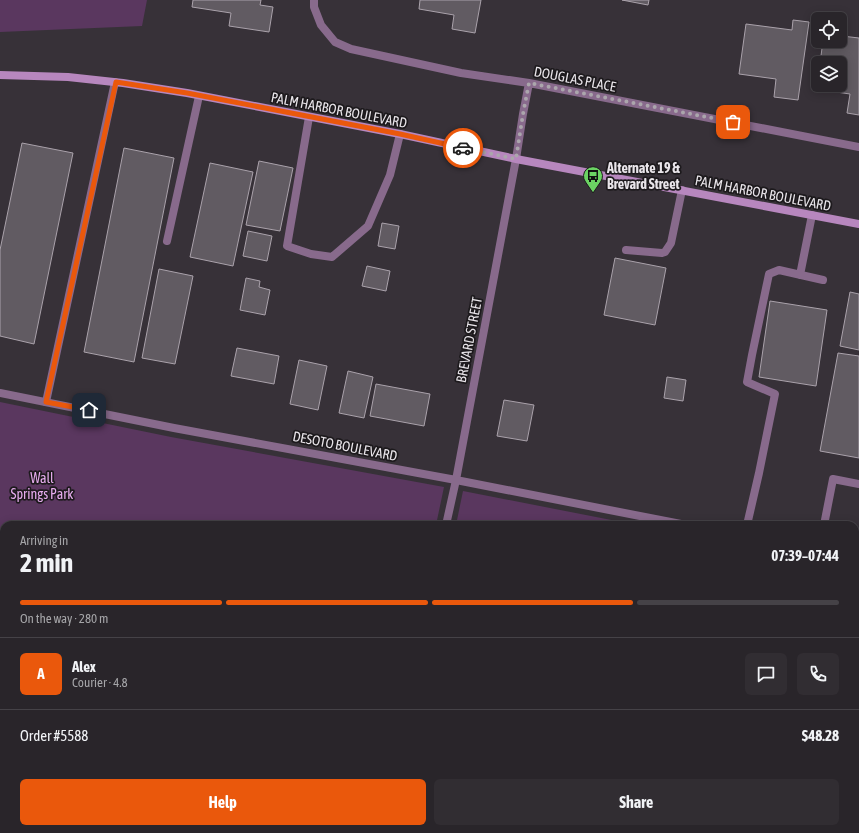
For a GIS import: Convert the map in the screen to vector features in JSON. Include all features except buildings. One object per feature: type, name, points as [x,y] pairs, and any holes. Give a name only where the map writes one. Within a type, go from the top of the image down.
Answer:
[{"type":"main road","name":"PALM HARBOR BOULEVARD","points":[[0,75],[68,76],[116,82],[199,96],[400,134],[516,159],[859,224]]},
{"type":"street","name":"DOUGLAS PLACE","points":[[314,0],[314,7],[321,25],[335,42],[351,49],[461,73],[529,83],[859,147]]},
{"type":"street","points":[[46,402],[116,82]]},
{"type":"street","name":"BREVARD STREET","points":[[447,521],[456,480],[529,83]]},
{"type":"street","points":[[167,241],[199,96]]},
{"type":"street","points":[[309,117],[287,246],[311,254],[332,257],[368,226],[390,175],[400,134]]},
{"type":"street","points":[[626,250],[665,252],[671,243],[682,190]]},
{"type":"street","points":[[800,275],[812,215]]},
{"type":"street","points":[[748,521],[774,394],[747,382],[769,274],[779,270],[823,280]]},
{"type":"street","name":"DESOTO BOULEVARD","points":[[0,393],[666,521]]},
{"type":"street","points":[[825,521],[833,479],[859,484]]},
{"type":"green space","points":[[0,0],[147,0],[142,26],[0,32]]},
{"type":"green space","name":"Wall Springs Park","points":[[0,402],[171,437],[444,487],[437,521],[0,521]]},
{"type":"green space","points":[[463,491],[617,521],[457,521]]},
{"type":"way so far","points":[[463,148],[516,159],[529,83],[733,122]]},
{"type":"place","name":"Alternate 19 & Brevard Street","points":[[593,193]]},
{"type":"route","points":[[89,410],[46,402],[116,82],[187,93],[400,134],[463,148]]}]
